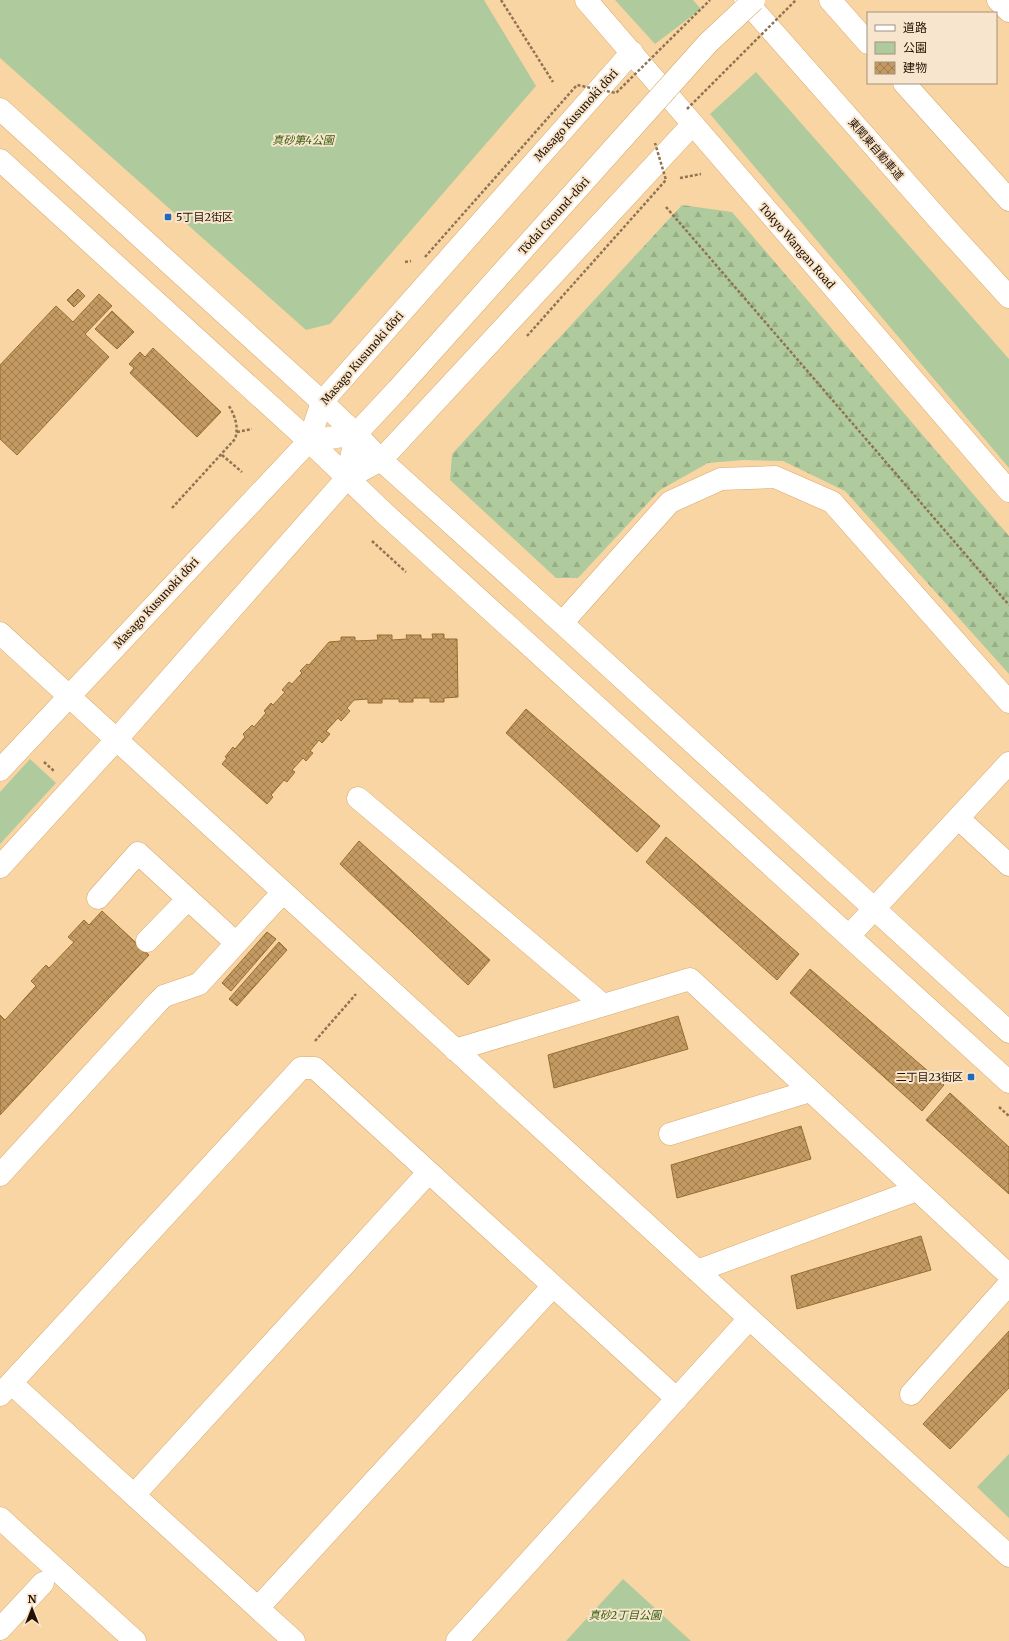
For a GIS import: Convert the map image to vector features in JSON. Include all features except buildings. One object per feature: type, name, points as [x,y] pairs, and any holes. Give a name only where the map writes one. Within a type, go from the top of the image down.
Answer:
[{"type":"main road","name":"Tokyo Wangan Road","points":[[586,0],[632,52],[687,120],[1009,491]]},
{"type":"main road","name":"東関東自動車道","points":[[745,0],[946,228],[1009,297]]},
{"type":"main road","name":"Tōdai Ground-dōri","points":[[356,434],[708,43],[754,0]]},
{"type":"main road","points":[[830,0],[867,42]]},
{"type":"main road","points":[[998,0],[1009,11]]},
{"type":"main road","name":"Masago Kusunoki dōri","points":[[0,770],[309,441],[322,402],[632,52]]},
{"type":"main road","points":[[905,84],[1009,200]]},
{"type":"main road","points":[[0,109],[322,402],[381,460],[562,623],[1009,1032]]},
{"type":"main road","points":[[0,867],[116,740],[347,478],[381,460],[687,120]]},
{"type":"main road","points":[[0,160],[1009,1082]]},
{"type":"main road","points":[[309,441],[356,434]]},
{"type":"main road","points":[[347,478],[356,434]]},
{"type":"main road","points":[[562,623],[670,502],[721,479],[775,477],[832,502],[1009,702]]},
{"type":"main road","points":[[0,633],[1009,1556]]},
{"type":"main road","points":[[849,936],[1009,763]]},
{"type":"main road","points":[[358,798],[603,1005]]},
{"type":"main road","points":[[958,818],[1009,865]]},
{"type":"main road","points":[[98,898],[138,853],[236,943]]},
{"type":"main road","points":[[0,1175],[164,996],[199,984],[283,892]]},
{"type":"main road","points":[[147,941],[188,899]]},
{"type":"main road","points":[[455,1050],[690,979],[1009,1275]]},
{"type":"main road","points":[[294,1641],[134,1495],[6,1389],[301,1068],[315,1068],[428,1173],[677,1399]]},
{"type":"main road","points":[[670,1134],[810,1091]]},
{"type":"main road","points":[[134,1495],[428,1173]]},
{"type":"main road","points":[[697,1271],[917,1190]]},
{"type":"main road","points":[[911,1394],[1009,1284]]},
{"type":"main road","points":[[258,1608],[553,1286]]},
{"type":"main road","points":[[457,1641],[749,1319]]},
{"type":"main road","points":[[0,1518],[135,1641]]},
{"type":"main road","points":[[0,1629],[43,1583]]},
{"type":"path","points":[[501,0],[553,82]]},
{"type":"path","points":[[425,258],[577,85],[616,93],[710,0]]},
{"type":"path","points":[[687,120],[796,0]]},
{"type":"path","points":[[655,142],[666,180]]},
{"type":"path","points":[[528,336],[666,180],[702,173]]},
{"type":"path","points":[[666,207],[1009,605]]},
{"type":"path","points":[[172,508],[235,439],[237,432],[234,415],[228,404]]},
{"type":"path","points":[[237,432],[252,429]]},
{"type":"path","points":[[222,455],[242,472]]},
{"type":"path","points":[[40,758],[55,772]]},
{"type":"path","points":[[307,1068],[312,1045],[359,990]]},
{"type":"green space","name":"真砂第4公園","points":[[0,0],[484,0],[536,86],[330,324],[306,330],[0,58]]},
{"type":"green space","points":[[615,0],[693,0],[701,9],[655,44]]},
{"type":"green space","points":[[756,72],[1009,359],[1009,468],[710,114]]},
{"type":"green space","points":[[682,205],[732,212],[1009,536],[1009,674],[845,491],[783,461],[743,460],[708,463],[660,490],[578,578],[556,578],[450,480],[452,454]]},
{"type":"green space","points":[[30,759],[56,783],[0,844],[0,792]]},
{"type":"green space","points":[[1009,1454],[1009,1518],[977,1487]]},
{"type":"green space","name":"真砂2丁目公園","points":[[623,1579],[691,1641],[566,1641]]},
{"type":"place","name":"5丁目2街区","points":[[168,217]]},
{"type":"place","name":"二丁目23街区","points":[[971,1077]]}]
